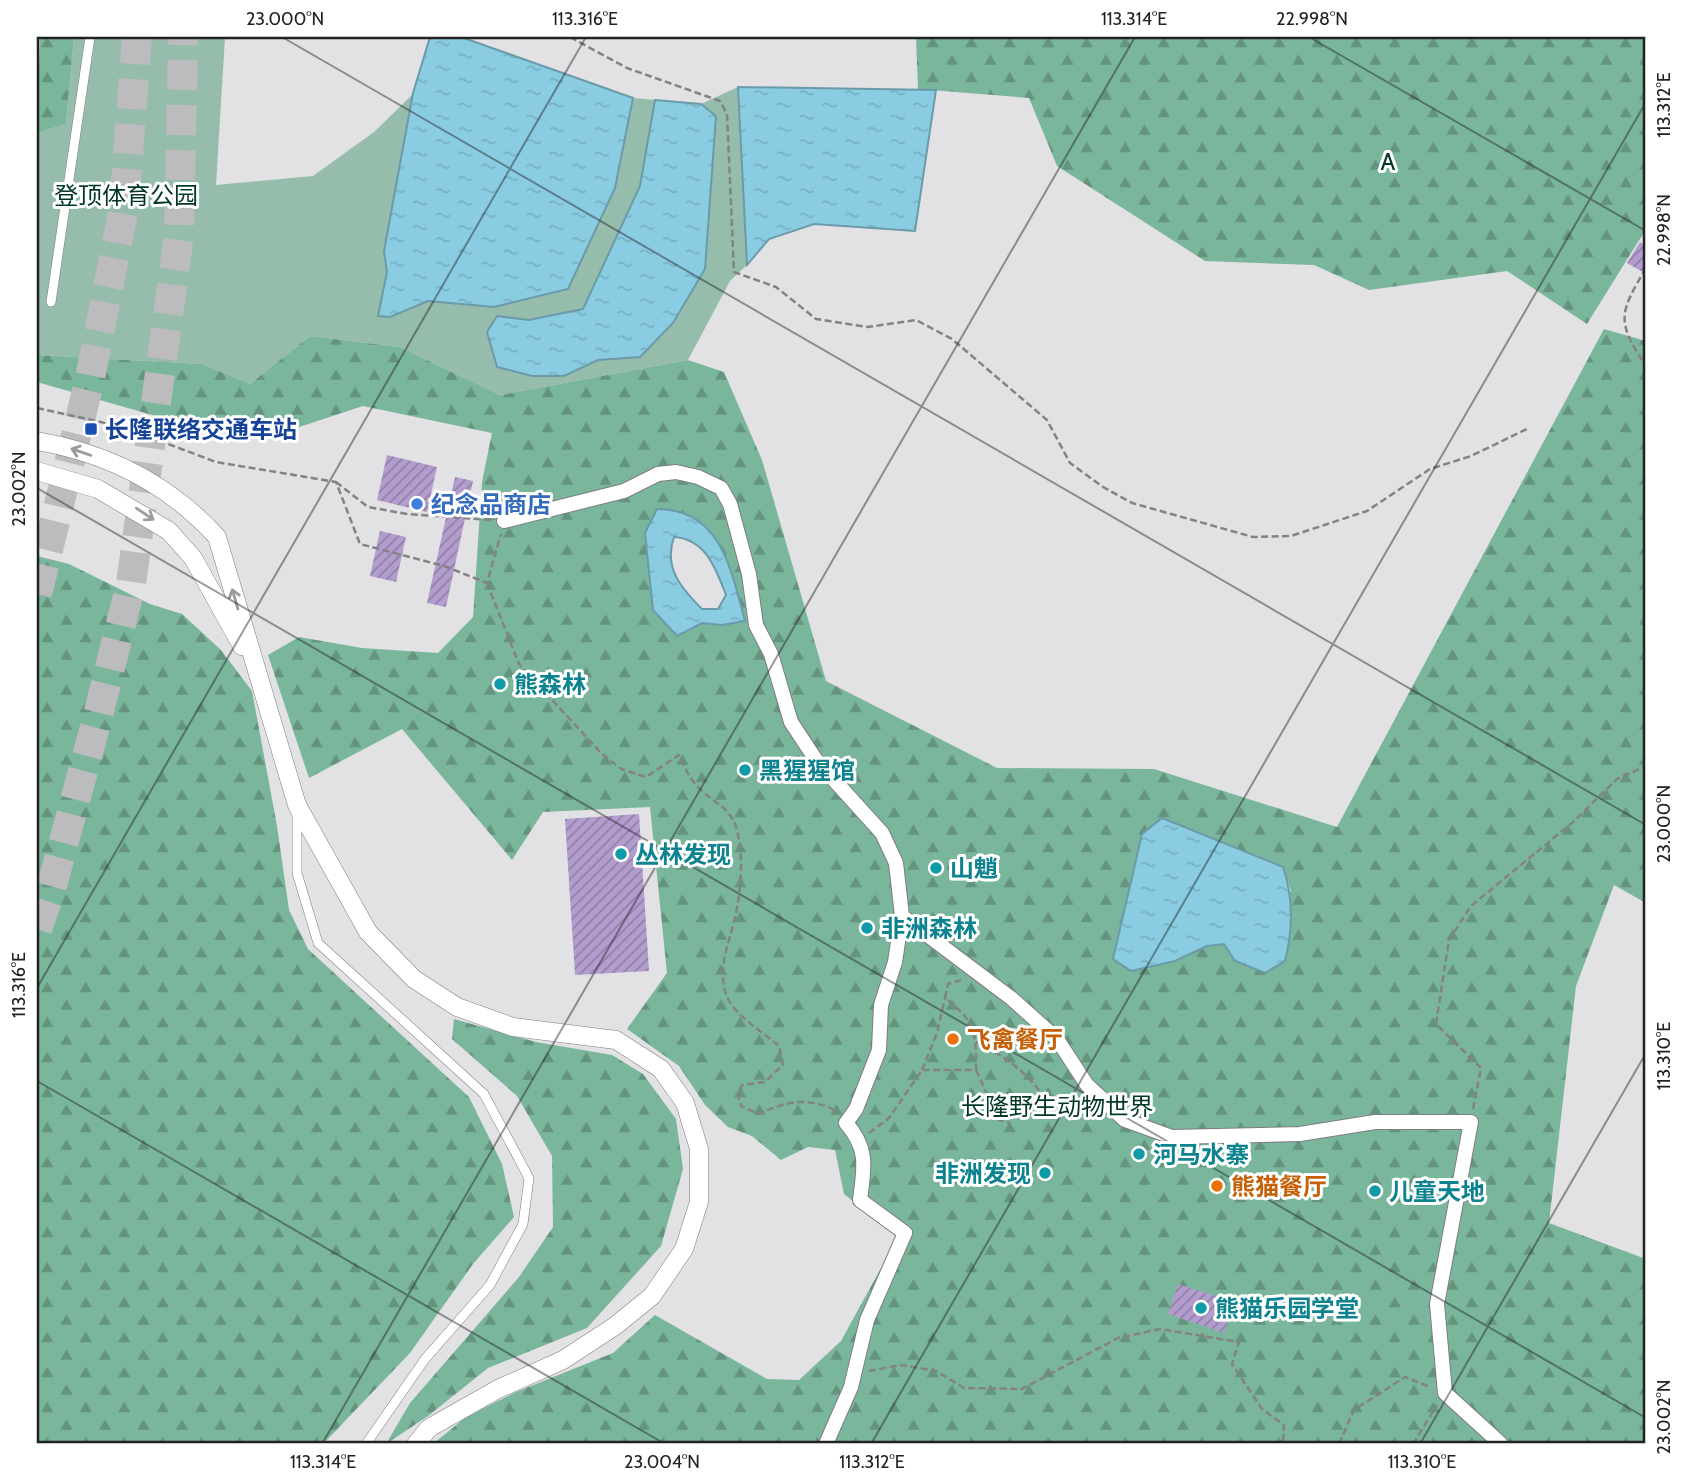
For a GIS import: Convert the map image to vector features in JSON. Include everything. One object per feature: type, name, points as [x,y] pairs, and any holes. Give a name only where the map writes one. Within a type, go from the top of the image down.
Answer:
[{"type":"street","points":[[37,441],[114,463],[157,484],[192,509],[217,537],[297,804],[368,932],[414,979],[457,1007],[513,1027],[616,1040],[661,1069],[685,1103],[699,1149],[699,1202],[684,1249],[652,1296],[615,1326],[563,1360],[498,1389],[429,1428],[416,1444]]},
{"type":"street","points":[[37,471],[98,489],[169,531],[193,558],[254,664]]},
{"type":"street","points":[[504,521],[624,491],[658,474],[676,472],[698,477],[721,488],[730,504],[749,574],[756,625],[771,654],[791,722],[816,760],[881,832],[896,863],[902,916],[895,962],[881,1005],[879,1051],[856,1109],[846,1123],[860,1139],[864,1166],[860,1200],[905,1233],[867,1320],[855,1374],[826,1444]]},
{"type":"street","points":[[902,916],[1011,998],[1057,1039],[1087,1085],[1125,1120],[1172,1137],[1300,1134],[1375,1122],[1471,1122],[1437,1304],[1445,1393],[1501,1444]]},
{"type":"lane","points":[[51,302],[90,37]]},
{"type":"lane","points":[[297,804],[297,873],[318,943],[484,1094],[529,1178],[523,1224],[490,1284],[425,1359],[366,1444]]},
{"type":"path","points":[[570,37],[627,68],[720,101],[727,114],[734,272],[776,287],[816,319],[867,327],[916,320],[952,338],[1047,420],[1070,463],[1132,503],[1253,537],[1291,536],[1367,511],[1430,469],[1471,456],[1527,429]]},
{"type":"path","points":[[1646,268],[1629,298],[1623,321],[1632,344],[1646,366]]},
{"type":"path","points":[[37,408],[123,427],[216,462],[336,481],[368,507],[407,514],[504,521],[487,583],[519,664],[602,754],[621,769],[646,777],[679,755],[690,779],[703,792],[723,804],[735,823],[740,869],[733,925],[725,946],[726,994],[738,1011],[779,1045],[783,1065],[765,1082],[742,1085],[738,1096],[741,1106],[758,1114],[795,1100],[810,1101],[836,1110],[846,1123]]},
{"type":"path","points":[[336,481],[360,544],[444,566],[487,583]]},
{"type":"path","points":[[1471,1122],[1481,1068],[1436,1024],[1449,940],[1471,906],[1573,822],[1616,779],[1646,766]]},
{"type":"path","points":[[860,1139],[889,1118],[922,1070],[937,1033],[948,984],[976,974]]},
{"type":"path","points":[[945,998],[968,1015],[976,1042],[976,1070],[999,1120],[1010,1123]]},
{"type":"path","points":[[976,1042],[996,1051],[1037,1086],[1046,1101]]},
{"type":"path","points":[[922,1070],[976,1070]]},
{"type":"path","points":[[855,1374],[901,1365],[936,1371],[964,1388],[1022,1389],[1118,1338],[1160,1329],[1239,1342],[1232,1364],[1262,1409],[1284,1425],[1283,1444]]},
{"type":"path","points":[[1339,1444],[1354,1410],[1405,1377],[1445,1393],[1413,1444]]},
{"type":"green space","points":[[40,37],[74,37],[66,124],[37,133]]},
{"type":"green space","name":"登顶体育公园","points":[[74,37],[225,37],[216,185],[313,176],[374,132],[413,94],[430,37],[461,37],[633,98],[701,104],[738,87],[747,265],[730,281],[688,360],[500,395],[400,347],[310,336],[250,384],[203,364],[37,355],[37,133],[66,124]]},
{"type":"green space","name":"A","points":[[916,37],[1646,37],[1646,229],[1587,324],[1507,271],[1369,290],[1314,265],[1205,261],[1057,166],[1029,98],[918,89]]},
{"type":"green space","name":"长隆野生动物世界","points":[[1604,329],[1646,341],[1646,903],[1614,885],[1576,986],[1549,1223],[1646,1259],[1646,1444],[433,1444],[466,1417],[516,1392],[613,1353],[655,1315],[767,1379],[799,1380],[841,1341],[898,1237],[844,1194],[835,1150],[808,1147],[781,1160],[752,1136],[728,1127],[705,1105],[679,1066],[627,1029],[667,973],[650,807],[543,812],[512,860],[402,729],[309,778],[268,655],[299,637],[362,648],[438,653],[473,617],[482,482],[492,433],[363,406],[287,431],[208,431],[37,382],[37,355],[203,364],[250,384],[310,336],[400,347],[500,395],[688,360],[724,372],[762,460],[826,681],[997,768],[1154,769],[1337,827]],"holes":[[[706,526],[745,621],[722,625],[653,610],[645,533]],[[1162,818],[1283,867],[1291,891],[1235,961],[1225,944],[1207,946]]]},
{"type":"green space","points":[[37,556],[69,564],[150,604],[182,614],[221,650],[252,691],[277,826],[289,910],[308,949],[469,1097],[502,1164],[514,1217],[473,1264],[410,1353],[323,1444],[37,1444]]},
{"type":"green space","points":[[454,1019],[536,1042],[612,1055],[643,1074],[676,1119],[683,1169],[661,1246],[587,1328],[488,1368],[428,1416],[386,1444],[410,1403],[519,1277],[553,1227],[552,1156],[517,1096],[452,1039]]},
{"type":"water","points":[[430,37],[461,37],[633,98],[615,188],[568,289],[494,307],[428,301],[390,317],[378,316],[387,272],[384,251],[413,93]]},
{"type":"water","points":[[738,87],[936,90],[915,231],[814,224],[769,239],[747,265]]},
{"type":"water","points":[[655,100],[701,104],[716,116],[705,269],[673,323],[640,357],[598,360],[564,376],[532,376],[497,367],[487,332],[497,316],[529,320],[583,309],[640,186]]},
{"type":"water","points":[[657,509],[679,512],[696,519],[710,531],[728,564],[745,621],[722,625],[702,623],[677,636],[653,610],[645,533]],"holes":[[[674,537],[685,539],[702,549],[718,575],[726,595],[718,609],[702,609],[676,577],[671,548]]]},
{"type":"water","points":[[1162,818],[1283,867],[1291,914],[1285,961],[1265,973],[1235,961],[1224,944],[1207,946],[1175,961],[1131,971],[1113,959],[1142,834]]},
{"type":"building","points":[[1640,242],[1646,246],[1646,274],[1627,263]]},
{"type":"building","points":[[387,455],[437,467],[427,512],[377,500]]},
{"type":"building","points":[[455,477],[473,481],[446,607],[427,603]]},
{"type":"building","points":[[380,531],[406,537],[396,582],[370,576]]},
{"type":"building","points":[[639,814],[649,971],[575,975],[565,819]]},
{"type":"building","name":"熊猫乐园学堂","points":[[1178,1284],[1234,1302],[1224,1333],[1168,1314]]},
{"type":"tunnel","points":[[37,594],[89,383],[124,208],[137,37]]},
{"type":"tunnel","points":[[37,929],[51,889],[131,584],[179,235],[183,37]]},
{"type":"place","name":"长隆联络交通车站","points":[[91,429]]},
{"type":"place","name":"纪念品商店","points":[[417,504]]},
{"type":"place","name":"熊森林","points":[[500,684]]},
{"type":"place","name":"黑猩猩馆","points":[[745,770]]},
{"type":"place","name":"丛林发现","points":[[621,854]]},
{"type":"place","name":"山魈","points":[[936,868]]},
{"type":"place","name":"非洲森林","points":[[867,928]]},
{"type":"place","name":"飞禽餐厅","points":[[953,1039]]},
{"type":"place","name":"河马水寨","points":[[1139,1154]]},
{"type":"place","name":"非洲发现","points":[[1045,1173]]},
{"type":"place","name":"熊猫餐厅","points":[[1217,1186]]},
{"type":"place","name":"儿童天地","points":[[1375,1191]]},
{"type":"place","name":"熊猫乐园学堂","points":[[1201,1308]]}]
